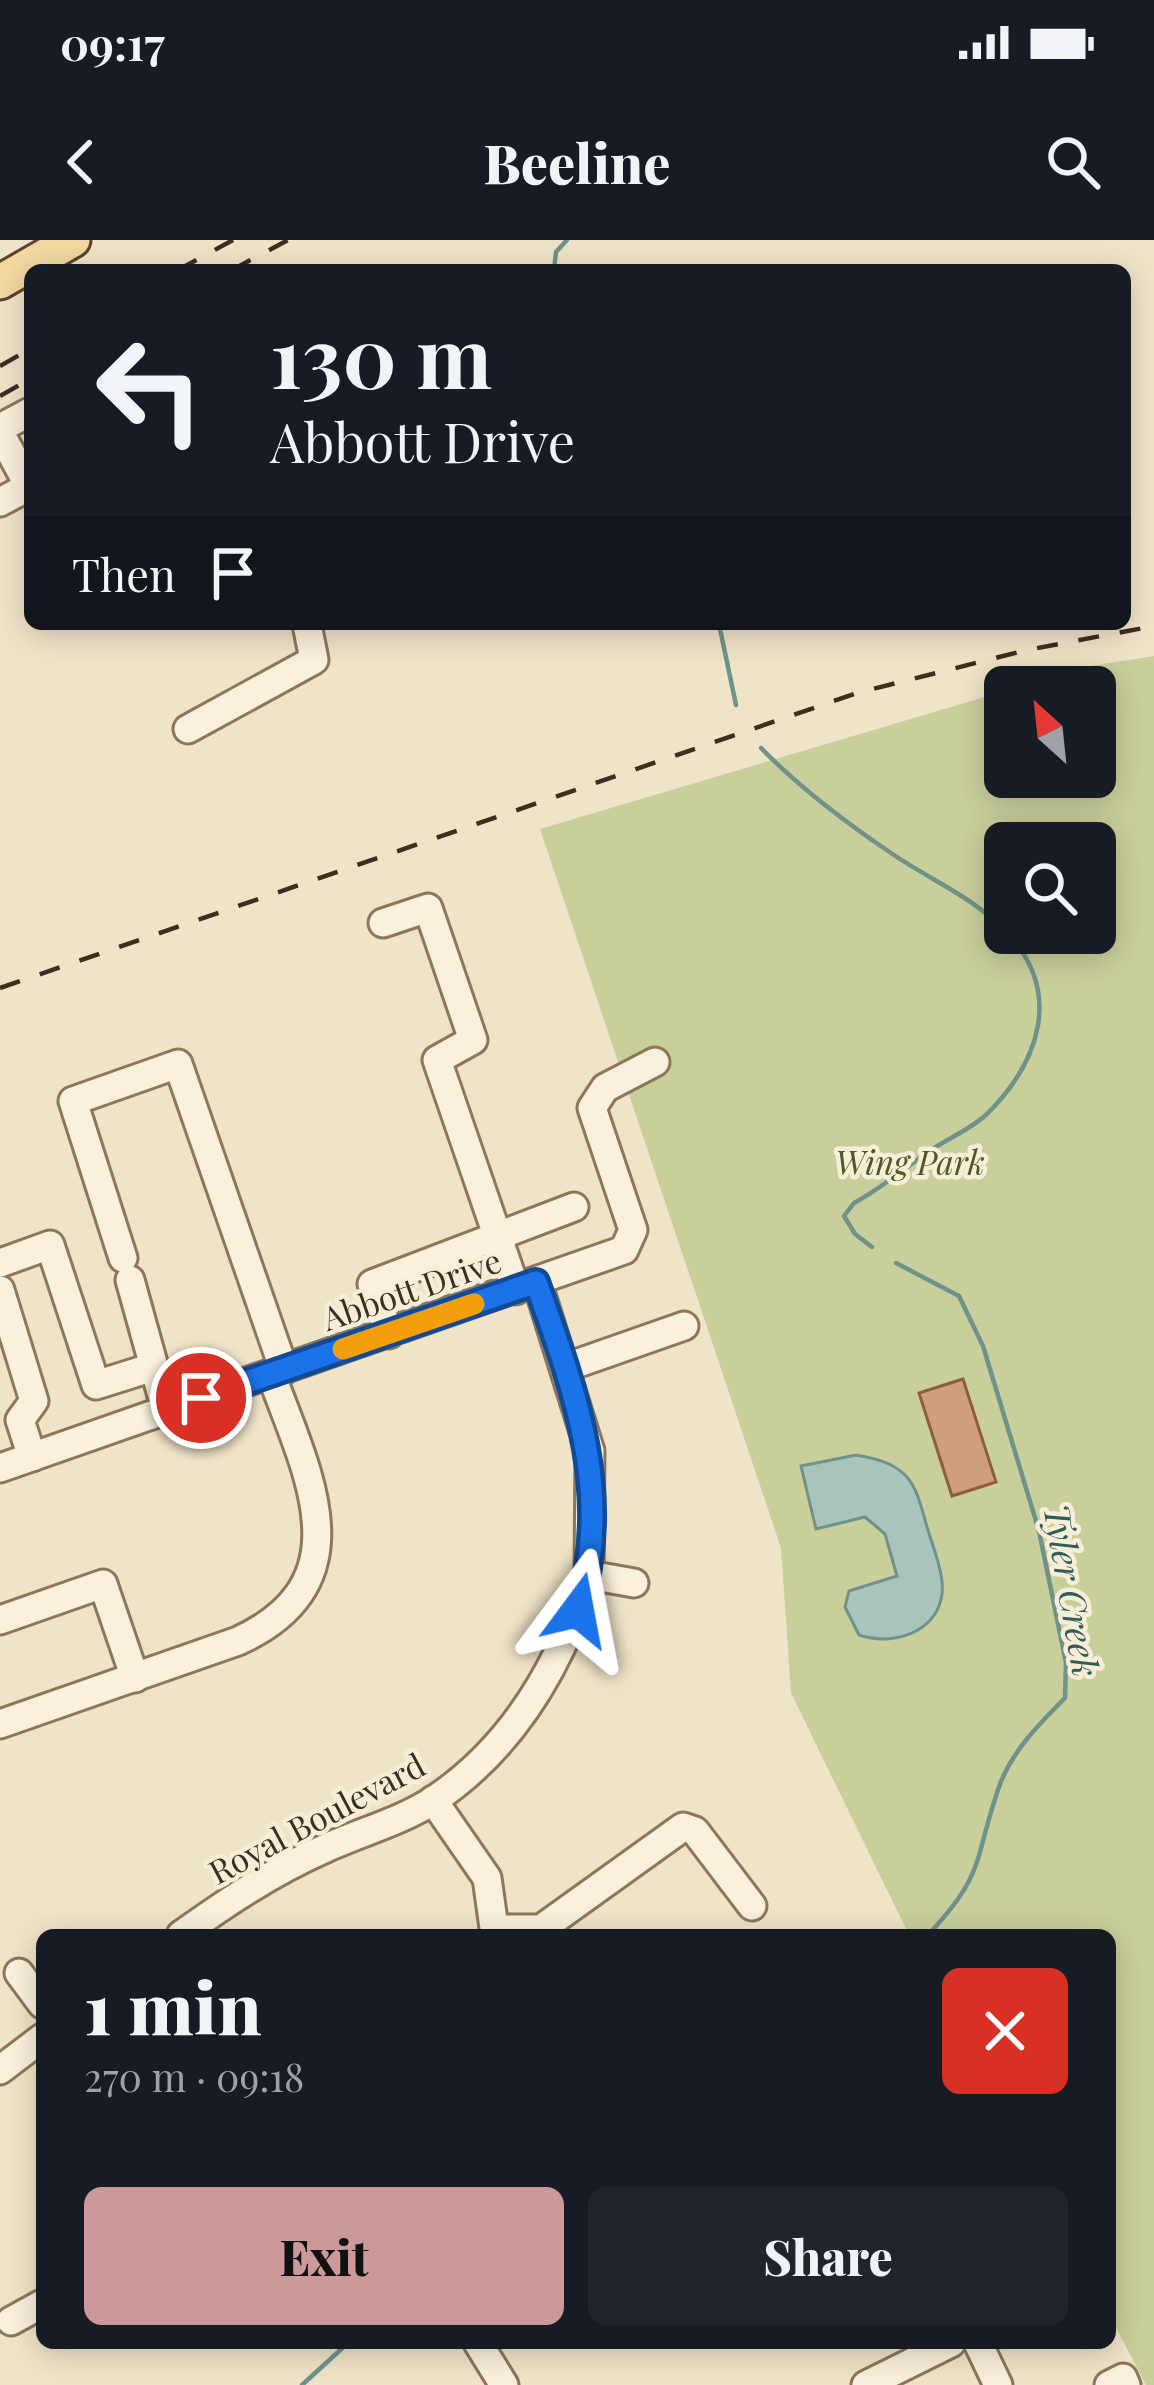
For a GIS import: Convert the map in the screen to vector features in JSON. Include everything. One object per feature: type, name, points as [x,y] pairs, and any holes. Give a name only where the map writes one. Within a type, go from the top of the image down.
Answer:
[{"type":"main road","points":[[31,264],[73,240]]},
{"type":"street","points":[[0,430],[24,476]]},
{"type":"street","points":[[188,729],[314,660],[308,630]]},
{"type":"street","name":"Royal Boulevard","points":[[190,1929],[261,1880],[434,1800],[488,1755],[539,1691],[589,1575],[590,1451],[566,1367],[497,1236],[437,1060],[472,1040],[428,908],[383,923]]},
{"type":"street","name":"Abbott Drive","points":[[0,1468],[611,1256],[632,1241],[631,1224],[592,1108],[605,1088],[656,1062]]},
{"type":"street","points":[[2,1715],[135,1678],[257,1632],[291,1605],[310,1576],[319,1541],[318,1509],[178,1064],[73,1101],[166,1410]]},
{"type":"street","points":[[388,1334],[372,1284],[574,1207]]},
{"type":"street","points":[[0,1263],[50,1245],[96,1384],[150,1368]]},
{"type":"street","points":[[0,1290],[34,1402],[20,1420],[32,1457]]},
{"type":"street","points":[[566,1367],[684,1326]]},
{"type":"street","points":[[589,1575],[634,1583]]},
{"type":"street","points":[[0,1620],[104,1584],[135,1678]]},
{"type":"street","points":[[434,1800],[487,1878],[495,1929]]},
{"type":"street","points":[[530,1929],[541,1928],[683,1827],[695,1831],[752,1906]]},
{"type":"street","points":[[19,1973],[36,1996]]},
{"type":"street","points":[[0,2070],[36,2043]]},
{"type":"street","points":[[11,2321],[36,2307]]},
{"type":"street","points":[[482,2349],[504,2385]]},
{"type":"street","points":[[866,2385],[939,2349]]},
{"type":"street","points":[[980,2349],[990,2382]]},
{"type":"street","points":[[1109,2385],[1123,2378],[1126,2385]]},
{"type":"green space","name":"Wing Park","points":[[1154,656],[1154,2385],[1146,2385],[1116,2328],[1116,1929],[906,1929],[791,1693],[781,1548],[540,829],[984,697],[984,798],[1116,798],[1116,666],[1090,666]]},
{"type":"water","points":[[856,1455],[889,1464],[910,1481],[940,1567],[937,1611],[904,1636],[859,1635],[845,1607],[849,1591],[897,1576],[885,1534],[865,1517],[816,1529],[801,1466]]},
{"type":"building","points":[[963,1379],[996,1482],[952,1496],[919,1393]]},
{"type":"waterway","name":"Tyler Creek","points":[[555,264],[556,252],[567,240]]},
{"type":"waterway","name":"Tyler Creek","points":[[720,630],[736,705]]},
{"type":"waterway","name":"Tyler Creek","points":[[761,748],[840,817],[984,913]]},
{"type":"waterway","name":"Tyler Creek","points":[[872,1247],[855,1234],[844,1216],[854,1203],[987,1114],[1020,1072],[1038,1026],[1039,1002],[1035,979],[1023,954]]},
{"type":"waterway","name":"Tyler Creek","points":[[896,1263],[959,1296],[983,1346],[1039,1531],[1066,1663],[1065,1698],[1011,1762],[970,1880],[933,1929]]},
{"type":"waterway","name":"Tyler Creek","points":[[302,2385],[341,2349]]},
{"type":"railway","points":[[189,264],[233,240]]},
{"type":"railway","points":[[243,264],[288,240]]},
{"type":"railway","points":[[0,366],[24,352]]},
{"type":"railway","points":[[0,396],[24,382]]},
{"type":"railway","points":[[0,988],[857,693],[1027,650],[1154,626]]},
{"type":"slow traffic","points":[[343,1349],[474,1304]]},
{"type":"route","points":[[201,1398],[536,1282],[590,1451],[592,1538],[589,1575],[578,1610]]}]
